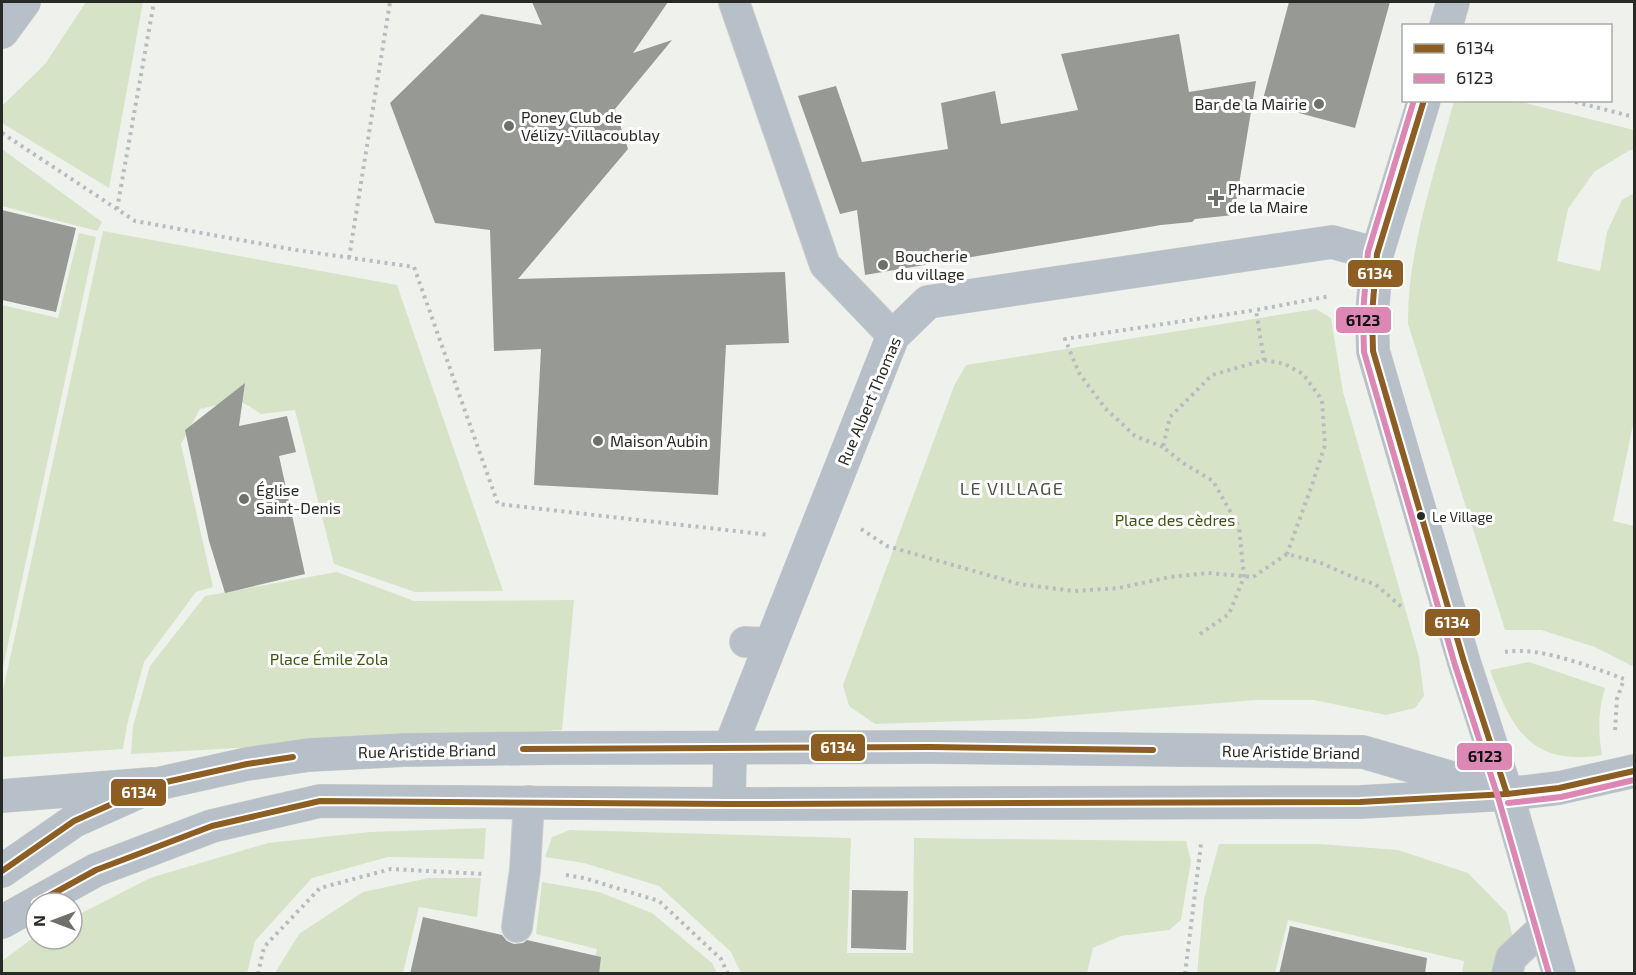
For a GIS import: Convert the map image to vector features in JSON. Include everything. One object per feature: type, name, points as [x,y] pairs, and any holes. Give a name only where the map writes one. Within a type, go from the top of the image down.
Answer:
[{"type":"street","points":[[2,32],[24,2]]},
{"type":"street","points":[[1447,24],[1453,2]]},
{"type":"street","points":[[1423,102],[1377,254],[1372,314],[1373,351],[1559,974]]},
{"type":"street","name":"Rue Albert Thomas","points":[[729,804],[730,749],[758,642],[818,525],[892,336],[928,302],[1332,242],[1377,254]]},
{"type":"street","name":"Rue Aristide Briand","points":[[2,871],[74,821],[157,784],[247,764],[309,755],[405,750],[930,747],[1363,752],[1507,794]]},
{"type":"street","points":[[58,891],[96,870],[212,826],[320,801],[729,804],[1360,802],[1507,794],[1559,788],[1629,772]]},
{"type":"street","points":[[2,796],[157,784]]},
{"type":"street","points":[[2,922],[24,910]]},
{"type":"lane","points":[[734,2],[825,265],[892,336]]},
{"type":"lane","points":[[517,927],[525,870],[529,801]]},
{"type":"lane","points":[[1507,974],[1511,958],[1545,926]]},
{"type":"path","points":[[117,209],[154,2]]},
{"type":"path","points":[[349,258],[390,2]]},
{"type":"path","points":[[1576,102],[1635,117]]},
{"type":"path","points":[[2,134],[135,221],[414,267],[498,504],[857,526],[887,546],[1019,584],[1074,591],[1119,588],[1170,577],[1208,573],[1253,577],[1287,554],[1325,445],[1322,400],[1303,374],[1285,364],[1264,360],[1212,375],[1170,417],[1163,447]]},
{"type":"path","points":[[1200,634],[1229,614],[1244,577],[1239,527],[1213,481],[1182,463],[1163,447],[1135,436],[1105,408],[1079,373],[1065,339],[1330,297],[1332,242]]},
{"type":"path","points":[[1256,310],[1264,360]]},
{"type":"path","points":[[1287,554],[1321,563],[1375,584],[1407,612]]},
{"type":"path","points":[[1464,662],[1515,651],[1568,660],[1624,679],[1617,699],[1615,748],[1629,772]]},
{"type":"path","points":[[1185,974],[1193,897],[1207,802]]},
{"type":"path","points":[[258,974],[264,948],[320,888],[391,869],[493,874],[525,870],[584,878],[659,901],[721,959],[728,974]]},
{"type":"green space","points":[[86,2],[143,2],[109,188],[2,123],[2,106],[45,64]]},
{"type":"green space","points":[[1454,102],[1521,102],[1634,130],[1634,150],[1630,150],[1594,172],[1568,209],[1557,261],[1600,271],[1607,232],[1622,200],[1634,193],[1634,420],[1613,521],[1634,526],[1634,663],[1632,666],[1595,647],[1541,630],[1505,630],[1408,324],[1412,268],[1431,184]]},
{"type":"green space","points":[[2,149],[102,222],[97,231],[2,206]]},
{"type":"green space","points":[[103,231],[397,285],[503,591],[415,592],[334,564],[295,410],[261,414],[239,400],[200,409],[181,444],[213,587],[196,592],[144,662],[123,749],[2,757],[2,695]]},
{"type":"green space","points":[[79,233],[96,237],[2,672],[2,305],[58,318]]},
{"type":"green space","name":"Place des cèdres","points":[[1316,309],[1331,318],[1343,392],[1419,657],[1424,696],[1415,708],[1386,715],[1314,700],[1256,700],[1028,719],[875,724],[849,706],[843,685],[954,386],[966,365]]},
{"type":"green space","name":"Place Émile Zola","points":[[337,572],[414,601],[574,600],[562,730],[131,754],[133,726],[150,666],[205,596]]},
{"type":"green space","points":[[1529,662],[1605,688],[1599,722],[1602,755],[1578,757],[1558,755],[1541,749],[1516,726],[1490,670]]},
{"type":"green space","points":[[486,828],[484,859],[388,857],[312,878],[255,941],[247,973],[2,973],[2,961],[24,945],[24,951],[84,951],[84,912],[150,878],[268,843],[370,832]]},
{"type":"green space","points":[[570,830],[851,838],[847,953],[913,953],[914,838],[1186,841],[1191,861],[1181,920],[1169,930],[1121,936],[1093,948],[1087,973],[741,973],[731,952],[659,886],[584,863],[545,857],[552,837]]},
{"type":"green space","points":[[1219,844],[1319,844],[1398,850],[1468,873],[1507,913],[1521,973],[1462,973],[1464,961],[1288,920],[1275,973],[1197,974],[1204,899]]},
{"type":"green space","points":[[429,878],[481,878],[477,917],[419,907],[403,973],[275,973],[299,934],[363,892]]},
{"type":"green space","points":[[542,882],[599,892],[652,913],[712,963],[717,973],[591,973],[597,949],[536,934]]},
{"type":"building","points":[[532,2],[668,2],[633,53],[672,40],[615,109],[628,149],[518,279],[785,272],[789,343],[726,345],[718,495],[534,485],[541,349],[494,351],[490,230],[435,223],[390,103],[481,14],[542,25]]},
{"type":"building","points":[[1289,2],[1390,2],[1355,128],[1262,103]]},
{"type":"building","points":[[1179,34],[1189,92],[1256,81],[1234,215],[1195,219],[1192,222],[1161,225],[865,275],[857,210],[840,214],[798,96],[836,86],[862,162],[948,149],[941,103],[995,91],[1001,124],[1078,110],[1061,54]]},
{"type":"building","points":[[2,210],[76,228],[56,312],[2,300]]},
{"type":"building","name":"Église Saint-Denis","points":[[245,383],[239,426],[287,416],[296,452],[279,456],[305,574],[225,593],[209,541],[185,430]]},
{"type":"building","points":[[852,890],[908,891],[906,950],[851,948]]},
{"type":"building","points":[[423,917],[502,935],[514,944],[527,940],[601,957],[599,974],[410,974]]},
{"type":"building","points":[[1290,926],[1427,958],[1425,974],[1279,974]]},
{"type":"transit line","name":"6123","points":[[1413,102],[1368,252],[1363,313],[1364,352],[1455,665],[1498,797],[1549,974]]},
{"type":"transit line","name":"6134","points":[[1423,102],[1377,254],[1372,314],[1373,351],[1464,662],[1507,794]]},
{"type":"transit line","name":"6134","points":[[523,749],[930,747],[1153,750]]},
{"type":"transit line","name":"6134","points":[[2,871],[74,821],[157,784],[247,764],[293,757]]},
{"type":"transit line","name":"6134","points":[[58,891],[96,870],[212,826],[320,801],[729,804],[1360,802],[1507,794],[1559,788],[1634,771]]},
{"type":"transit line","name":"6123","points":[[1508,803],[1561,797],[1634,780]]},
{"type":"place","name":"Bar de la Mairie","points":[[1319,104]]},
{"type":"place","name":"Poney Club de Vélizy-Villacoublay","points":[[509,126]]},
{"type":"place","name":"Pharmacie de la Maire","points":[[1216,198]]},
{"type":"place","name":"Boucherie du village","points":[[883,265]]},
{"type":"place","name":"Maison Aubin","points":[[598,441]]},
{"type":"place","name":"Église Saint-Denis","points":[[244,499]]},
{"type":"place","name":"Le Village","points":[[1421,516]]},
{"type":"district","name":"LE VILLAGE","points":[[1012,489]]}]
